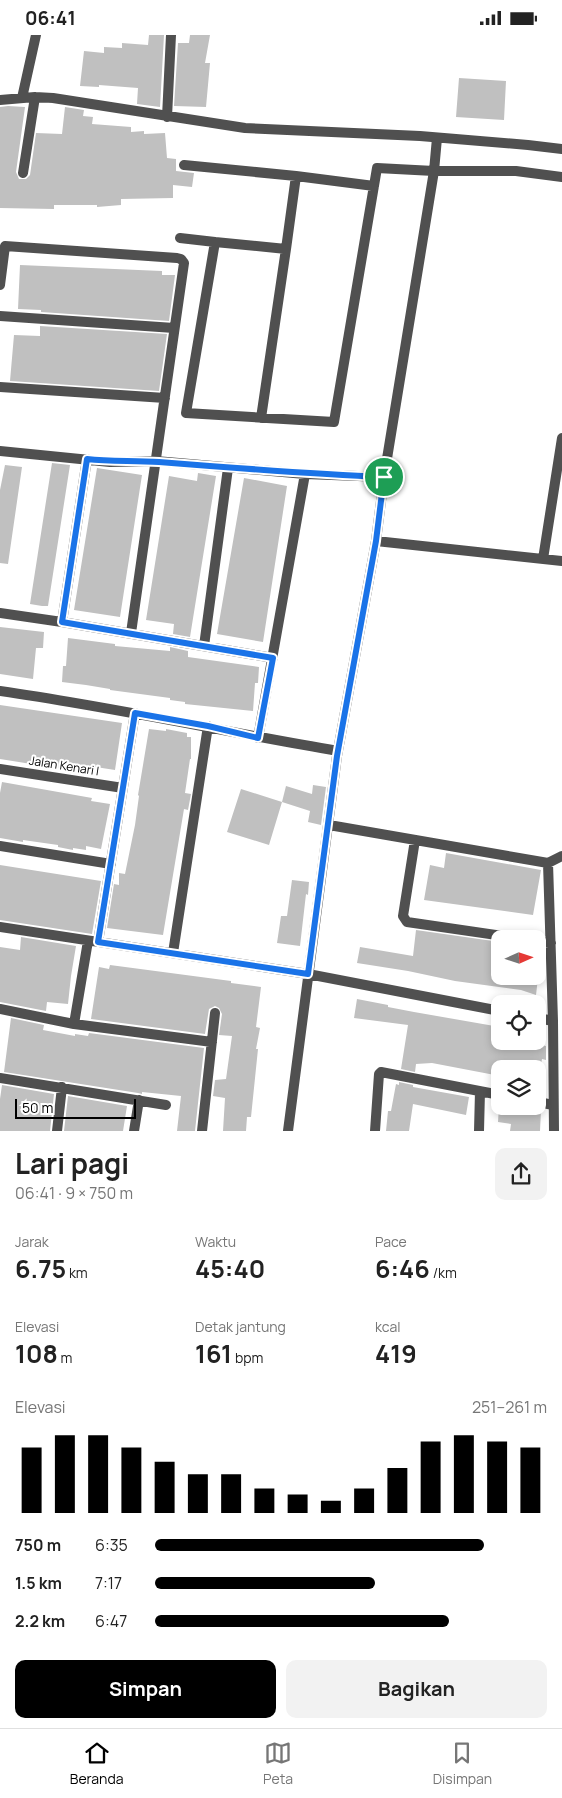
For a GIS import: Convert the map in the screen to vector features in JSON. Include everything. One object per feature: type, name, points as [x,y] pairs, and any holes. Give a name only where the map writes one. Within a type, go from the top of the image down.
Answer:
[{"type":"street","points":[[22,98],[36,35]]},
{"type":"street","points":[[167,117],[171,35]]},
{"type":"street","points":[[23,173],[35,97]]},
{"type":"street","points":[[0,100],[35,97],[81,102],[245,128],[437,138],[562,149]]},
{"type":"street","points":[[288,1131],[338,751],[376,541],[384,477],[434,171],[437,138]]},
{"type":"street","points":[[184,165],[374,186]]},
{"type":"street","points":[[216,242],[186,413],[334,422],[377,169],[516,171],[562,177]]},
{"type":"street","points":[[261,418],[296,176]]},
{"type":"street","points":[[180,238],[286,249]]},
{"type":"street","points":[[0,285],[6,246],[177,257],[182,259],[184,263],[131,633]]},
{"type":"street","points":[[0,316],[174,328]]},
{"type":"street","points":[[0,387],[165,398]]},
{"type":"street","points":[[543,559],[562,438]]},
{"type":"street","points":[[0,451],[110,461],[156,461],[305,474],[384,477]]},
{"type":"street","points":[[62,622],[87,459]]},
{"type":"street","points":[[204,646],[228,468]]},
{"type":"street","points":[[258,738],[305,474]]},
{"type":"street","points":[[376,541],[562,561]]},
{"type":"street","points":[[0,613],[131,633],[273,658]]},
{"type":"street","points":[[0,691],[135,713],[208,726],[258,738],[338,751]]},
{"type":"street","points":[[74,1024],[111,864],[135,713]]},
{"type":"street","points":[[173,953],[208,726]]},
{"type":"street","name":"Jalan Kenari I","points":[[0,769],[123,788]]},
{"type":"street","points":[[329,825],[548,863],[562,855]]},
{"type":"street","points":[[415,840],[404,919],[407,922],[491,934]]},
{"type":"street","points":[[0,846],[111,864]]},
{"type":"street","points":[[548,863],[554,1131]]},
{"type":"street","points":[[0,927],[308,974],[491,1009]]},
{"type":"street","points":[[546,942],[550,943]]},
{"type":"street","points":[[0,1009],[74,1024],[212,1043]]},
{"type":"street","points":[[202,1131],[215,1013]]},
{"type":"street","points":[[546,1020],[553,1021]]},
{"type":"street","points":[[375,1131],[379,1075],[381,1072],[491,1093]]},
{"type":"street","points":[[0,1078],[166,1105]]},
{"type":"street","points":[[57,1131],[62,1087]]},
{"type":"street","points":[[479,1131],[480,1091]]},
{"type":"street","points":[[134,1131],[138,1100]]},
{"type":"street","points":[[546,1104],[553,1105]]},
{"type":"building","points":[[149,35],[164,35],[160,107],[137,104],[138,88],[99,85],[99,87],[80,86],[84,51],[104,53],[104,47],[122,48],[122,43],[148,45]]},
{"type":"building","points":[[190,35],[210,35],[205,63],[210,63],[206,107],[174,106],[178,43],[189,43]]},
{"type":"building","points":[[459,78],[506,81],[504,120],[456,117]]},
{"type":"building","points":[[0,107],[25,107],[16,172],[19,179],[26,179],[30,175],[36,133],[62,134],[65,107],[84,110],[83,116],[93,117],[92,124],[131,127],[131,132],[144,131],[144,134],[165,133],[167,158],[176,159],[176,171],[194,173],[192,187],[173,185],[173,198],[121,199],[121,205],[97,207],[97,205],[54,205],[54,209],[0,208]]},
{"type":"building","points":[[20,265],[162,271],[162,275],[175,275],[169,321],[18,309]]},
{"type":"building","points":[[40,326],[167,334],[159,391],[10,381],[14,335],[40,336]]},
{"type":"building","points":[[52,463],[70,465],[48,606],[42,606],[30,604]]},
{"type":"building","points":[[5,465],[22,467],[8,564],[0,563],[0,490]]},
{"type":"building","points":[[97,468],[142,475],[120,617],[74,610]]},
{"type":"building","points":[[198,473],[216,476],[190,637],[173,634],[174,624],[146,620],[169,476],[197,481]]},
{"type":"building","points":[[244,478],[287,486],[263,642],[217,634]]},
{"type":"building","points":[[0,627],[44,632],[43,648],[36,648],[33,679],[0,674]]},
{"type":"building","points":[[68,638],[115,644],[115,646],[170,651],[170,647],[188,651],[188,657],[259,667],[258,683],[255,683],[253,711],[185,704],[185,702],[170,700],[170,698],[62,682],[63,666],[66,666]]},
{"type":"building","points":[[0,705],[122,723],[115,770],[70,763],[69,770],[0,759]]},
{"type":"building","points":[[149,729],[166,731],[166,729],[187,733],[187,737],[191,737],[191,759],[185,793],[191,794],[188,810],[184,809],[163,935],[107,928],[114,884],[119,885],[119,873],[125,874],[135,825]]},
{"type":"building","points":[[2,782],[92,798],[91,801],[110,804],[101,849],[86,846],[86,850],[73,848],[73,850],[58,847],[58,845],[0,838],[0,793]]},
{"type":"building","points":[[313,785],[326,787],[321,825],[308,822],[310,811],[282,802],[286,786],[312,794]]},
{"type":"building","points":[[241,789],[282,802],[269,845],[227,832]]},
{"type":"building","points":[[446,853],[541,870],[533,915],[424,900],[430,865],[444,868]]},
{"type":"building","points":[[0,865],[101,881],[92,934],[0,920]]},
{"type":"building","points":[[292,880],[309,882],[300,946],[277,943],[281,916],[287,916]]},
{"type":"building","points":[[416,930],[491,941],[491,985],[537,985],[536,995],[521,990],[455,981],[357,963],[360,947],[413,956]]},
{"type":"building","points":[[21,937],[76,946],[68,1004],[47,1002],[46,1011],[0,1002],[0,947],[20,950]]},
{"type":"building","points":[[110,965],[231,981],[231,983],[261,987],[256,1027],[260,1028],[256,1049],[258,1049],[251,1117],[247,1117],[246,1131],[223,1131],[225,1098],[213,1096],[215,1080],[226,1079],[232,1036],[219,1035],[222,1014],[219,1008],[215,1006],[209,1009],[205,1034],[91,1019],[99,967],[109,969]]},
{"type":"building","points":[[357,999],[388,1005],[388,1007],[491,1025],[491,1050],[546,1050],[546,1060],[491,1060],[491,1074],[432,1063],[416,1064],[415,1072],[401,1069],[408,1025],[354,1018]]},
{"type":"building","points":[[11,1018],[44,1025],[43,1030],[75,1036],[75,1034],[88,1036],[89,1033],[204,1048],[195,1131],[177,1131],[181,1096],[142,1092],[142,1094],[4,1072]]},
{"type":"building","points":[[399,1082],[413,1085],[413,1087],[469,1097],[466,1115],[413,1104],[409,1131],[386,1131],[388,1111],[391,1111],[396,1084],[399,1085]]},
{"type":"building","points":[[2,1085],[54,1094],[50,1131],[0,1131]]},
{"type":"building","points":[[68,1096],[127,1106],[123,1131],[64,1131]]},
{"type":"building","points":[[498,1115],[541,1115],[540,1131],[510,1131],[511,1124],[498,1122]]},
{"type":"route","points":[[87,459],[156,461],[305,474],[384,477],[376,541],[337,756],[308,974],[98,942],[135,713],[208,726],[258,738],[273,658],[62,622],[87,459]]}]
